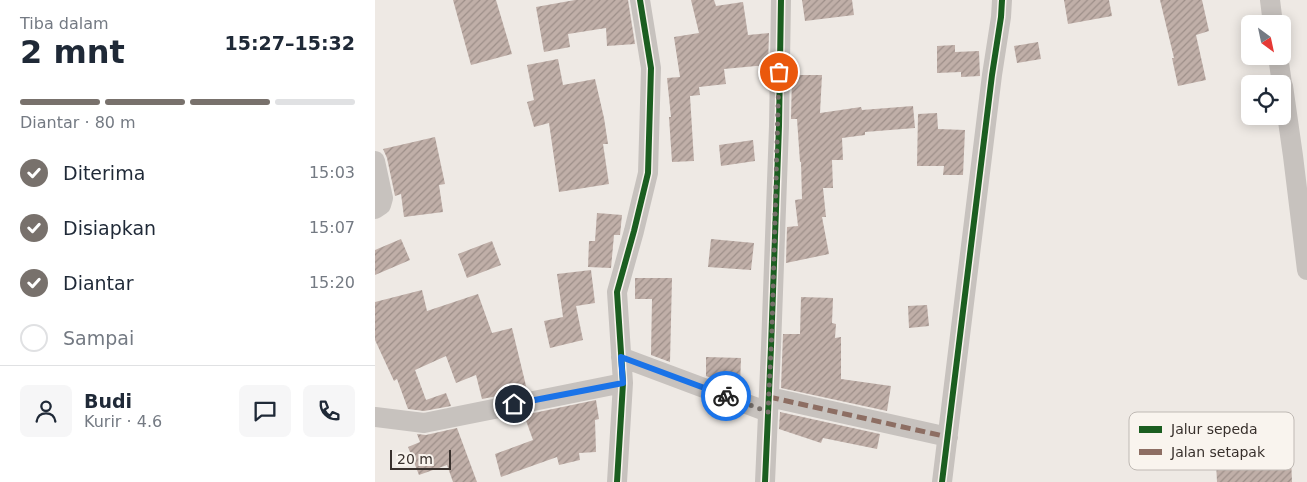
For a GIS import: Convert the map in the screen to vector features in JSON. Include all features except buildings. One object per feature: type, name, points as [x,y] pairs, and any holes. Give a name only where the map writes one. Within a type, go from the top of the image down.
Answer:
[{"type":"street","points":[[617,482],[623,383],[617,292],[648,173],[651,68],[640,0]]},
{"type":"street","points":[[765,482],[778,136],[781,0]]},
{"type":"street","points":[[942,482],[1002,0]]},
{"type":"street","points":[[1270,0],[1272,15]]},
{"type":"street","points":[[1288,125],[1307,270]]},
{"type":"street","points":[[375,161],[383,198],[381,205],[375,209]]},
{"type":"street","points":[[621,357],[768,405],[948,438]]},
{"type":"street","points":[[375,417],[424,423],[623,383]]},
{"type":"marked path","points":[[769,397],[948,437]]},
{"type":"cycle path","points":[[617,482],[623,383],[617,292],[648,173],[651,68],[640,0]]},
{"type":"cycle path","points":[[765,482],[779,126],[781,0]]},
{"type":"cycle path","points":[[942,482],[1002,0]]},
{"type":"way so far","points":[[726,396],[768,412],[779,126],[779,72]]},
{"type":"route","points":[[514,404],[623,383],[621,357],[726,396]]}]
